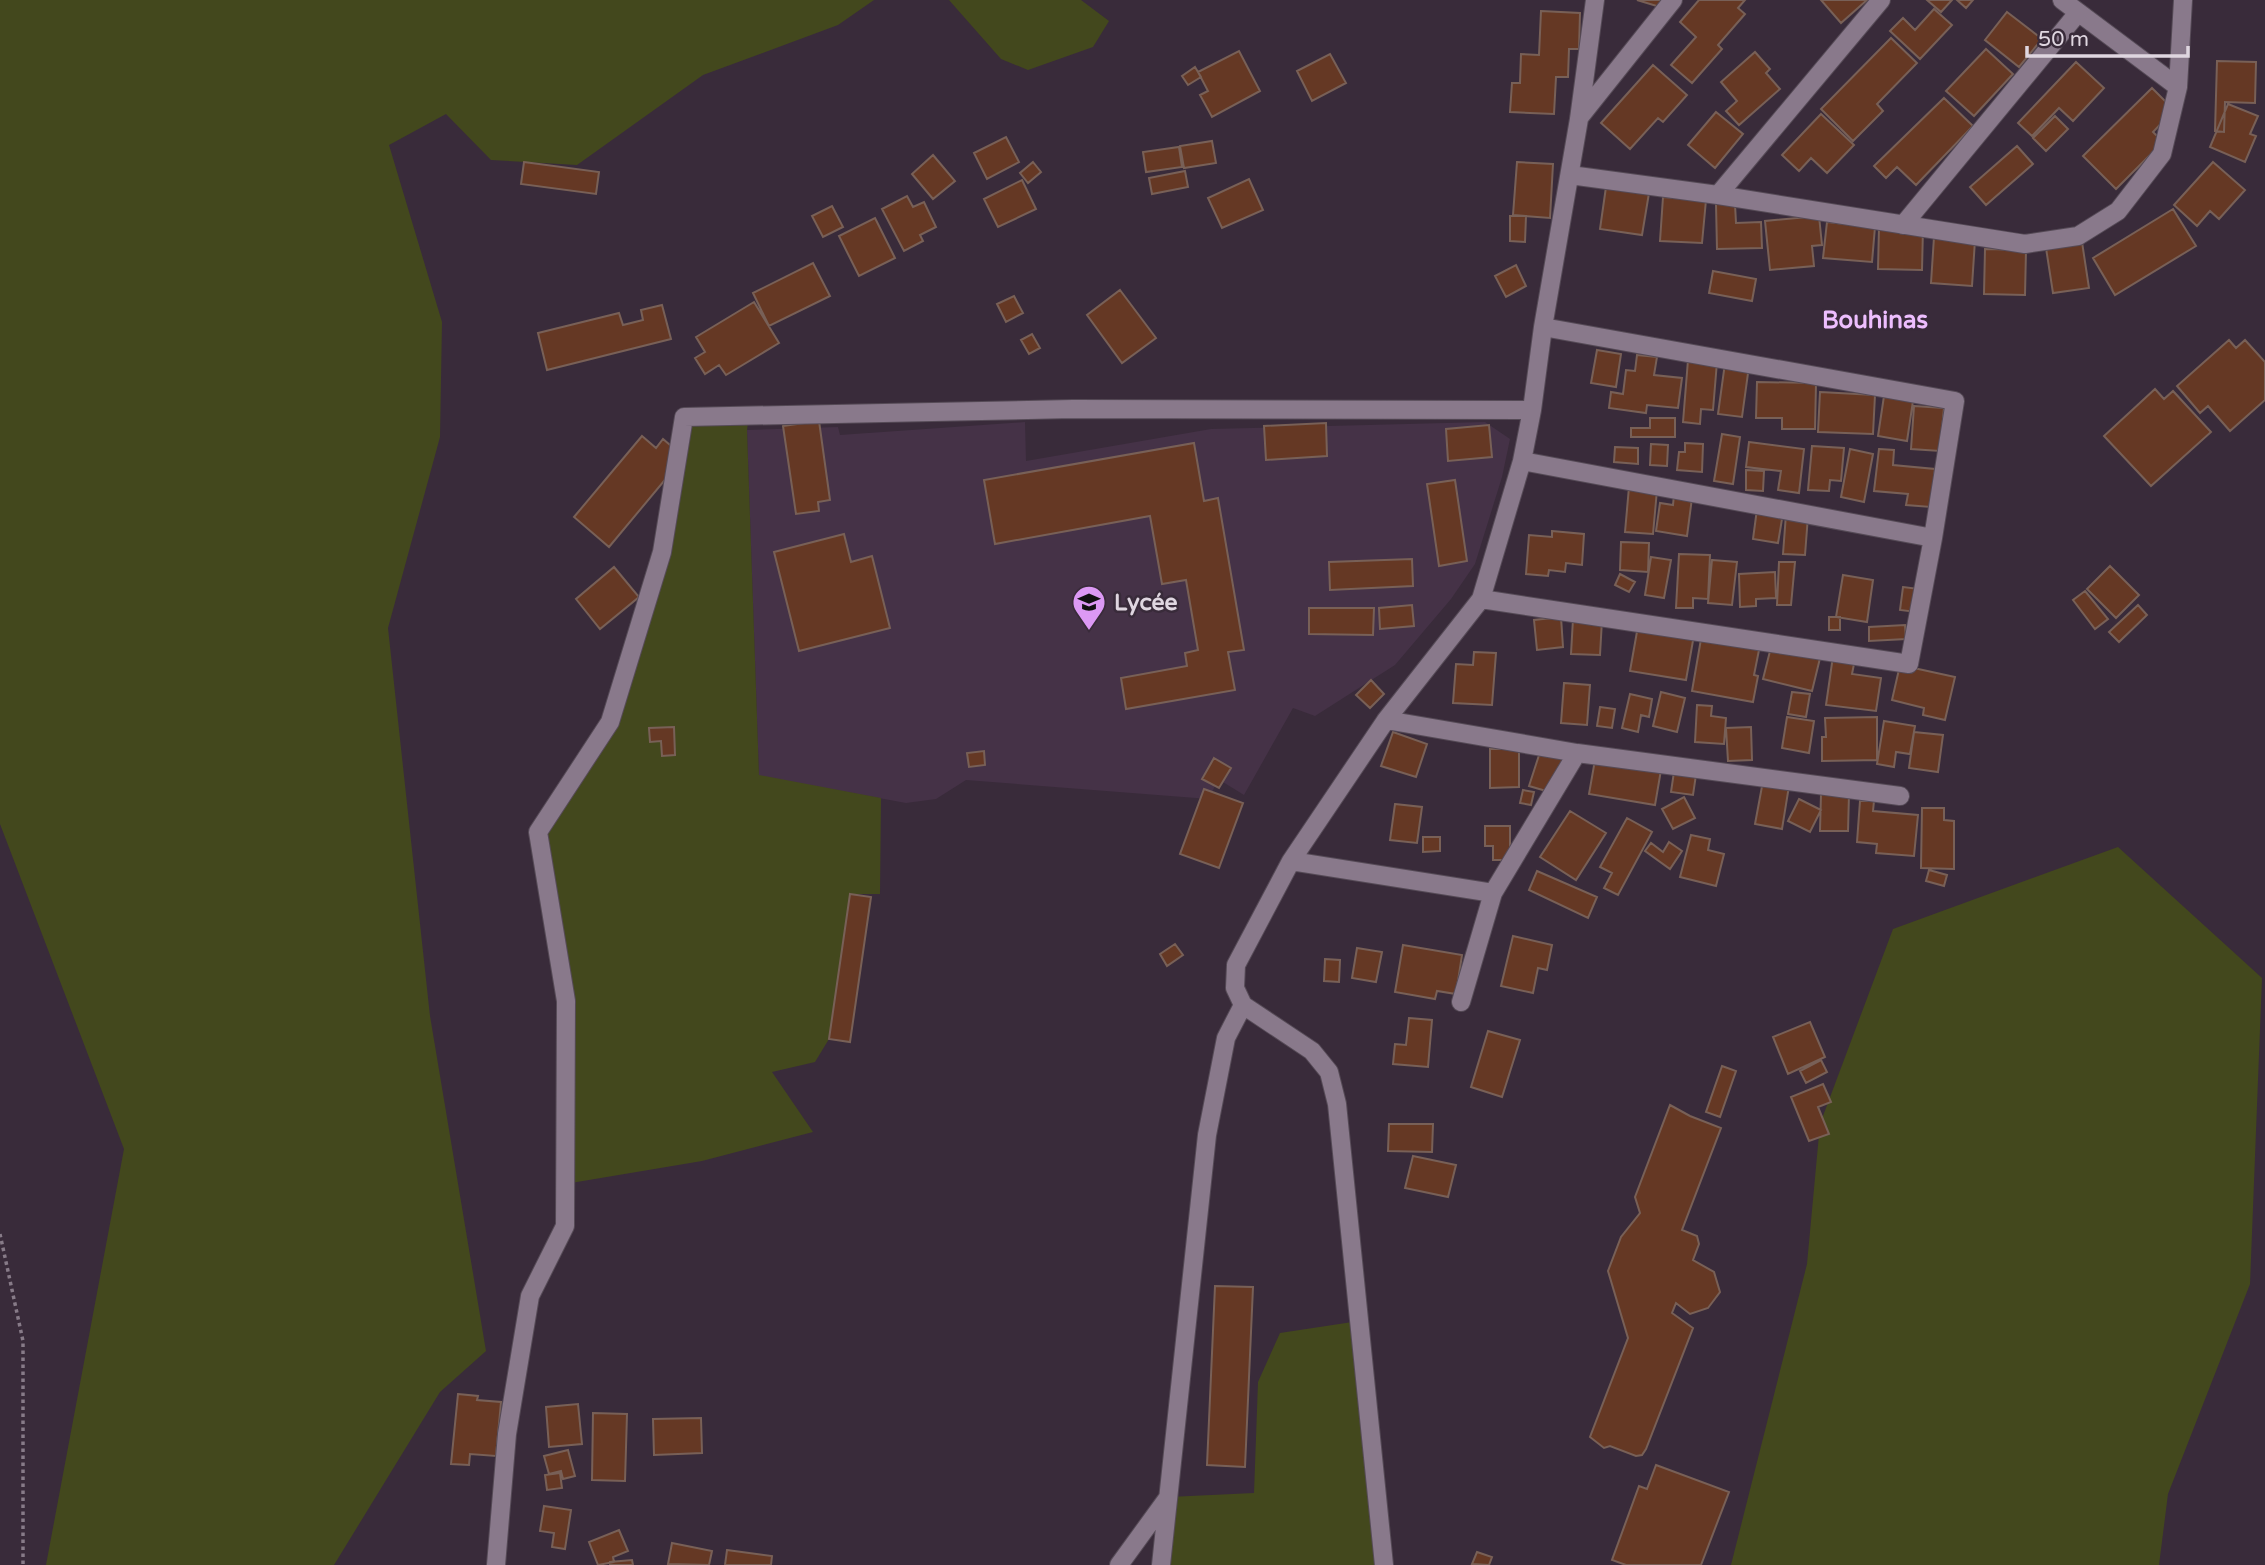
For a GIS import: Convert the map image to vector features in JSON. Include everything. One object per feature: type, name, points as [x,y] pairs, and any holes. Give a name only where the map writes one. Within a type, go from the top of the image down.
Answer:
[{"type":"street","points":[[1384,1565],[1337,1104],[1329,1072],[1312,1051],[1242,1005],[1235,988],[1236,965],[1291,861],[1386,719],[1481,600],[1522,461],[1532,410],[1579,118],[1595,0]]},
{"type":"street","points":[[1579,118],[1673,0]]},
{"type":"street","points":[[1718,195],[1881,0]]},
{"type":"street","points":[[2062,0],[2077,14],[2178,87]]},
{"type":"street","points":[[1570,175],[1718,195],[2025,244],[2078,236],[2118,211],[2162,154],[2178,87],[2183,0]]},
{"type":"street","points":[[1903,225],[2077,14]]},
{"type":"street","points":[[1481,600],[1909,664],[1955,401],[1544,327]]},
{"type":"street","points":[[496,1565],[507,1434],[530,1296],[565,1226],[566,1001],[538,832],[610,722],[662,552],[684,417],[1073,409],[1532,410]]},
{"type":"street","points":[[1522,461],[1933,538]]},
{"type":"street","points":[[1386,719],[1577,753],[1900,796]]},
{"type":"street","points":[[1461,1002],[1493,893],[1577,753]]},
{"type":"street","points":[[1291,861],[1493,893]]},
{"type":"street","points":[[1161,1565],[1207,1135],[1226,1038],[1242,1005]]},
{"type":"street","points":[[1119,1565],[1168,1497]]},
{"type":"path","points":[[0,1234],[23,1341],[23,1565]]},
{"type":"shaded area","name":"Lycée","points":[[1025,422],[1026,461],[1211,429],[1485,422],[1510,439],[1502,477],[1475,564],[1451,599],[1395,665],[1315,716],[1293,708],[1244,795],[1218,779],[1209,799],[966,780],[936,799],[906,803],[759,776],[747,430],[838,427],[840,435]]},
{"type":"green space","points":[[0,0],[874,0],[838,25],[703,75],[577,165],[491,160],[446,114],[389,145],[442,322],[440,437],[388,628],[430,1016],[486,1351],[440,1392],[334,1565],[46,1565],[124,1149],[0,824]]},
{"type":"green space","points":[[949,0],[1081,0],[1109,21],[1093,47],[1028,70],[1001,59]]},
{"type":"green space","points":[[749,415],[747,430],[759,775],[881,798],[880,894],[850,894],[829,1039],[815,1062],[772,1072],[813,1132],[702,1161],[565,1184],[566,1001],[538,832],[610,722],[662,552],[684,417]]},
{"type":"green space","points":[[2118,847],[2262,978],[2250,1284],[2168,1494],[2159,1565],[1731,1565],[1807,1264],[1820,1124],[1893,929]]},
{"type":"green space","points":[[1359,1321],[1384,1565],[1161,1565],[1169,1497],[1254,1493],[1258,1382],[1280,1333]]},
{"type":"building","points":[[1637,0],[1662,0],[1660,7]]},
{"type":"building","points":[[1699,0],[1745,0],[1738,8],[1745,14],[1718,45],[1722,49],[1692,83],[1671,65],[1696,37],[1680,22]]},
{"type":"building","points":[[1821,0],[1867,0],[1841,23]]},
{"type":"building","points":[[1927,0],[1952,0],[1941,12]]},
{"type":"building","points":[[1957,0],[1973,0],[1966,8]]},
{"type":"building","points":[[1934,9],[1952,25],[1920,59],[1890,31],[1903,18],[1915,30]]},
{"type":"building","points":[[1541,11],[1580,13],[1579,49],[1569,49],[1568,77],[1556,77],[1554,114],[1510,112],[1512,83],[1520,83],[1521,54],[1539,55]]},
{"type":"building","points":[[2007,12],[2042,39],[2019,67],[1985,40]]},
{"type":"building","points":[[1891,38],[1917,63],[1877,104],[1883,111],[1853,141],[1821,109]]},
{"type":"building","points":[[1986,49],[2013,74],[1974,116],[1946,91]]},
{"type":"building","points":[[1239,51],[1260,91],[1212,117],[1200,95],[1208,91],[1198,72]]},
{"type":"building","points":[[1755,52],[1770,69],[1766,73],[1780,89],[1739,125],[1726,111],[1737,101],[1721,82]]},
{"type":"building","points":[[1330,54],[1346,83],[1312,101],[1297,71]]},
{"type":"building","points":[[2217,61],[2256,62],[2255,103],[2225,102],[2224,132],[2215,131]]},
{"type":"building","points":[[2076,62],[2104,88],[2073,121],[2059,108],[2032,136],[2018,123]]},
{"type":"building","points":[[1653,65],[1687,95],[1663,122],[1658,118],[1630,149],[1601,123]]},
{"type":"building","points":[[1195,67],[1201,77],[1188,85],[1182,76]]},
{"type":"building","points":[[2152,88],[2174,110],[2153,132],[2163,142],[2116,189],[2083,156]]},
{"type":"building","points":[[1944,98],[1973,126],[1916,185],[1897,167],[1886,178],[1874,166]]},
{"type":"building","points":[[2228,104],[2258,116],[2250,134],[2256,136],[2245,162],[2210,147]]},
{"type":"building","points":[[1716,112],[1743,134],[1715,168],[1688,145]]},
{"type":"building","points":[[1821,114],[1854,145],[1827,173],[1811,158],[1799,171],[1782,155]]},
{"type":"building","points":[[2055,116],[2068,129],[2046,151],[2033,138]]},
{"type":"building","points":[[1006,137],[1019,162],[987,179],[974,153]]},
{"type":"building","points":[[1212,141],[1216,163],[1184,168],[1180,146]]},
{"type":"building","points":[[2017,146],[2033,164],[1986,205],[1970,187]]},
{"type":"building","points":[[1179,147],[1182,167],[1146,172],[1143,152]]},
{"type":"building","points":[[933,155],[955,181],[933,199],[912,174]]},
{"type":"building","points":[[524,162],[599,172],[596,194],[521,184]]},
{"type":"building","points":[[1033,162],[1041,172],[1028,183],[1020,173]]},
{"type":"building","points":[[1517,162],[1553,164],[1550,218],[1513,215]]},
{"type":"building","points":[[2213,162],[2245,190],[2219,219],[2210,211],[2197,226],[2174,205]]},
{"type":"building","points":[[1185,171],[1188,187],[1152,194],[1149,178]]},
{"type":"building","points":[[1249,179],[1263,210],[1222,228],[1208,198]]},
{"type":"building","points":[[1022,180],[1036,209],[998,227],[984,199]]},
{"type":"building","points":[[1606,187],[1649,193],[1642,235],[1600,229]]},
{"type":"building","points":[[907,196],[913,207],[924,202],[936,227],[920,235],[923,241],[904,251],[882,209]]},
{"type":"building","points":[[1663,197],[1706,200],[1702,243],[1660,241]]},
{"type":"building","points":[[1716,204],[1735,204],[1736,223],[1761,222],[1762,248],[1717,249]]},
{"type":"building","points":[[832,206],[843,227],[823,237],[812,216]]},
{"type":"building","points":[[2173,209],[2196,246],[2115,295],[2093,258]]},
{"type":"building","points":[[1510,216],[1526,216],[1525,242],[1510,241]]},
{"type":"building","points":[[1819,216],[1822,245],[1812,246],[1814,266],[1770,270],[1765,221]]},
{"type":"building","points":[[875,218],[895,258],[859,276],[839,236]]},
{"type":"building","points":[[1827,222],[1875,227],[1872,262],[1823,258]]},
{"type":"building","points":[[1879,227],[1923,228],[1922,270],[1878,269]]},
{"type":"building","points":[[1934,237],[1975,240],[1972,286],[1931,283]]},
{"type":"building","points":[[2082,242],[2089,288],[2053,293],[2046,248]]},
{"type":"building","points":[[1985,249],[2026,250],[2025,295],[1984,294]]},
{"type":"building","points":[[813,263],[830,296],[769,326],[753,293]]},
{"type":"building","points":[[1516,265],[1526,286],[1506,297],[1495,276]]},
{"type":"building","points":[[1713,271],[1756,279],[1752,301],[1709,293]]},
{"type":"building","points":[[1120,290],[1156,338],[1122,363],[1087,315]]},
{"type":"building","points":[[1014,296],[1023,313],[1006,322],[997,304]]},
{"type":"building","points":[[754,302],[779,343],[726,375],[719,365],[705,374],[695,358],[705,352],[696,337]]},
{"type":"building","points":[[662,305],[671,339],[547,370],[538,333],[619,313],[623,325],[643,320],[641,310]]},
{"type":"building","points":[[1032,334],[1040,348],[1029,354],[1021,340]]},
{"type":"building","points":[[2229,340],[2236,348],[2245,340],[2265,362],[2265,400],[2230,431],[2208,406],[2200,413],[2177,386]]},
{"type":"building","points":[[1597,350],[1621,354],[1616,387],[1591,383]]},
{"type":"building","points":[[1637,355],[1657,357],[1654,375],[1682,378],[1678,408],[1647,405],[1646,413],[1609,408],[1611,392],[1623,394],[1626,370],[1635,371]]},
{"type":"building","points":[[1688,360],[1717,362],[1713,410],[1701,409],[1700,424],[1683,422]]},
{"type":"building","points":[[1725,363],[1749,366],[1742,417],[1718,414]]},
{"type":"building","points":[[1757,382],[1816,383],[1815,429],[1782,429],[1782,418],[1756,418]]},
{"type":"building","points":[[2155,389],[2164,399],[2173,391],[2211,432],[2151,486],[2104,436]]},
{"type":"building","points":[[1820,392],[1875,395],[1873,434],[1818,432]]},
{"type":"building","points":[[1884,396],[1913,401],[1907,441],[1878,436]]},
{"type":"building","points":[[1914,406],[1944,408],[1940,451],[1911,449]]},
{"type":"building","points":[[1650,418],[1675,418],[1675,437],[1631,437],[1631,428],[1650,428]]},
{"type":"building","points":[[819,421],[830,500],[818,502],[819,511],[796,514],[783,426]]},
{"type":"building","points":[[1326,423],[1327,456],[1266,460],[1264,426]]},
{"type":"building","points":[[1489,425],[1492,457],[1448,461],[1446,429]]},
{"type":"building","points":[[1722,434],[1740,437],[1733,484],[1714,481]]},
{"type":"building","points":[[642,436],[656,448],[663,439],[684,457],[609,547],[574,517]]},
{"type":"building","points":[[1749,442],[1804,449],[1799,493],[1778,490],[1781,471],[1746,467]]},
{"type":"building","points":[[1194,443],[1204,501],[1218,498],[1244,650],[1228,652],[1235,690],[1126,709],[1121,678],[1187,666],[1185,653],[1198,650],[1186,580],[1162,584],[1150,516],[995,544],[984,480]]},
{"type":"building","points":[[1685,443],[1703,444],[1702,472],[1677,470],[1679,452],[1685,452]]},
{"type":"building","points":[[1651,444],[1668,445],[1667,466],[1650,465]]},
{"type":"building","points":[[1812,446],[1844,448],[1841,481],[1830,480],[1829,491],[1808,490]]},
{"type":"building","points":[[1615,447],[1638,448],[1638,464],[1614,462]]},
{"type":"building","points":[[1850,449],[1873,454],[1864,502],[1841,497]]},
{"type":"building","points":[[1879,449],[1894,450],[1893,465],[1935,469],[1931,507],[1906,505],[1908,494],[1874,491]]},
{"type":"building","points":[[1746,470],[1764,471],[1763,491],[1746,490]]},
{"type":"building","points":[[1455,480],[1467,561],[1439,566],[1427,484]]},
{"type":"building","points":[[1629,487],[1657,490],[1653,534],[1625,532]]},
{"type":"building","points":[[1674,495],[1692,498],[1687,536],[1656,531],[1660,503],[1673,505]]},
{"type":"building","points":[[1757,509],[1783,513],[1778,543],[1753,539]]},
{"type":"building","points":[[1786,514],[1808,516],[1805,555],[1783,554]]},
{"type":"building","points":[[1552,531],[1584,534],[1582,565],[1566,563],[1565,572],[1549,570],[1548,576],[1526,574],[1529,535],[1552,537]]},
{"type":"building","points":[[844,534],[851,562],[872,556],[890,628],[799,651],[774,552]]},
{"type":"building","points":[[1621,542],[1649,543],[1648,572],[1620,570]]},
{"type":"building","points":[[1679,554],[1710,555],[1708,599],[1693,598],[1693,608],[1676,608]]},
{"type":"building","points":[[1651,557],[1671,560],[1664,598],[1645,595]]},
{"type":"building","points":[[1412,559],[1413,586],[1330,590],[1329,562]]},
{"type":"building","points":[[1712,560],[1737,562],[1732,605],[1708,603]]},
{"type":"building","points":[[1779,562],[1795,562],[1791,605],[1777,605]]},
{"type":"building","points":[[2110,566],[2139,595],[2116,618],[2087,589]]},
{"type":"building","points":[[614,567],[639,597],[600,629],[576,599]]},
{"type":"building","points":[[1775,572],[1776,598],[1756,599],[1756,606],[1740,607],[1739,574]]},
{"type":"building","points":[[1620,574],[1635,582],[1629,592],[1615,585]]},
{"type":"building","points":[[1843,575],[1873,580],[1867,622],[1836,617]]},
{"type":"building","points":[[1903,587],[1919,589],[1916,612],[1900,610]]},
{"type":"building","points":[[2085,591],[2108,619],[2095,629],[2073,600]]},
{"type":"building","points":[[1412,605],[1414,626],[1380,629],[1379,608]]},
{"type":"building","points":[[2138,605],[2147,615],[2119,642],[2109,632]]},
{"type":"building","points":[[1309,608],[1374,608],[1373,635],[1309,634]]},
{"type":"building","points":[[1561,617],[1563,647],[1537,650],[1534,620]]},
{"type":"building","points":[[1829,617],[1840,617],[1840,630],[1829,630]]},
{"type":"building","points":[[1573,619],[1602,620],[1600,655],[1571,654]]},
{"type":"building","points":[[1905,625],[1906,639],[1869,641],[1869,627]]},
{"type":"building","points":[[1638,626],[1694,635],[1686,680],[1630,671]]},
{"type":"building","points":[[1701,639],[1759,650],[1754,675],[1758,676],[1753,702],[1692,691]]},
{"type":"building","points":[[1771,647],[1821,654],[1812,691],[1763,679]]},
{"type":"building","points":[[1474,652],[1496,653],[1492,705],[1453,703],[1456,664],[1473,665]]},
{"type":"building","points":[[1833,656],[1855,659],[1852,674],[1881,678],[1876,711],[1826,705]]},
{"type":"building","points":[[1900,665],[1955,677],[1945,720],[1923,715],[1924,708],[1892,700]]},
{"type":"building","points":[[1371,680],[1384,694],[1370,708],[1356,695]]},
{"type":"building","points":[[1564,683],[1590,685],[1587,725],[1561,723]]},
{"type":"building","points":[[1661,692],[1685,698],[1677,732],[1653,726]]},
{"type":"building","points":[[1792,692],[1810,694],[1806,717],[1788,714]]},
{"type":"building","points":[[1630,694],[1652,699],[1649,717],[1641,715],[1638,732],[1622,728]]},
{"type":"building","points":[[1697,705],[1712,706],[1711,716],[1726,718],[1724,744],[1695,742]]},
{"type":"building","points":[[1600,707],[1615,709],[1612,728],[1597,726]]},
{"type":"building","points":[[1787,717],[1814,721],[1809,753],[1782,748]]},
{"type":"building","points":[[1877,717],[1877,760],[1822,761],[1822,737],[1826,737],[1825,718]]},
{"type":"building","points":[[1884,721],[1915,726],[1910,754],[1896,752],[1894,767],[1877,764]]},
{"type":"building","points":[[674,727],[675,755],[662,756],[661,741],[650,742],[649,728]]},
{"type":"building","points":[[1751,727],[1752,760],[1728,761],[1726,728]]},
{"type":"building","points":[[1393,732],[1427,744],[1416,777],[1381,766]]},
{"type":"building","points":[[1914,732],[1943,735],[1938,772],[1909,768]]},
{"type":"building","points":[[1490,749],[1519,749],[1519,787],[1490,788]]},
{"type":"building","points":[[1541,749],[1564,757],[1553,793],[1529,786]]},
{"type":"building","points":[[984,751],[985,765],[969,767],[967,753]]},
{"type":"building","points":[[1214,758],[1231,768],[1219,788],[1202,779]]},
{"type":"building","points":[[1595,760],[1661,770],[1655,805],[1589,794]]},
{"type":"building","points":[[1675,765],[1697,768],[1693,795],[1671,792]]},
{"type":"building","points":[[1763,781],[1789,786],[1782,829],[1755,824]]},
{"type":"building","points":[[1204,789],[1243,803],[1219,868],[1180,854]]},
{"type":"building","points":[[1523,790],[1534,792],[1531,805],[1520,803]]},
{"type":"building","points":[[1821,794],[1849,794],[1848,831],[1820,831]]},
{"type":"building","points":[[1684,797],[1695,818],[1673,829],[1662,809]]},
{"type":"building","points":[[1799,799],[1821,810],[1810,832],[1788,821]]},
{"type":"building","points":[[1860,801],[1874,801],[1873,811],[1918,815],[1914,856],[1876,853],[1877,844],[1857,842]]},
{"type":"building","points":[[1395,804],[1422,807],[1417,843],[1390,840]]},
{"type":"building","points":[[1922,808],[1944,808],[1944,820],[1954,821],[1954,869],[1921,868]]},
{"type":"building","points":[[1570,811],[1606,833],[1576,880],[1540,857]]},
{"type":"building","points":[[1627,818],[1652,832],[1618,895],[1604,888],[1612,873],[1600,867]]},
{"type":"building","points":[[1485,826],[1510,826],[1510,860],[1493,860],[1493,846],[1485,846]]},
{"type":"building","points":[[1691,835],[1710,839],[1708,850],[1724,854],[1716,886],[1680,877]]},
{"type":"building","points":[[1423,837],[1440,837],[1440,851],[1423,852]]},
{"type":"building","points":[[1669,842],[1682,851],[1670,869],[1645,851],[1651,843],[1663,852]]},
{"type":"building","points":[[1929,870],[1947,875],[1944,886],[1926,881]]},
{"type":"building","points":[[1537,871],[1597,897],[1588,918],[1529,890]]},
{"type":"building","points":[[850,894],[871,897],[850,1042],[829,1039]]},
{"type":"building","points":[[1513,936],[1552,945],[1547,970],[1538,968],[1533,993],[1501,986]]},
{"type":"building","points":[[1175,944],[1183,955],[1167,966],[1160,954]]},
{"type":"building","points":[[1403,945],[1462,955],[1456,994],[1437,991],[1435,999],[1395,992]]},
{"type":"building","points":[[1357,948],[1382,952],[1376,982],[1352,978]]},
{"type":"building","points":[[1325,959],[1340,960],[1339,982],[1324,981]]},
{"type":"building","points":[[1409,1018],[1432,1020],[1428,1067],[1393,1064],[1395,1044],[1406,1045]]},
{"type":"building","points":[[1810,1022],[1825,1057],[1788,1074],[1773,1037]]},
{"type":"building","points":[[1488,1031],[1520,1040],[1502,1097],[1471,1087]]},
{"type":"building","points":[[1821,1060],[1827,1072],[1806,1083],[1800,1071]]},
{"type":"building","points":[[1722,1066],[1736,1071],[1720,1117],[1706,1112]]},
{"type":"building","points":[[1823,1084],[1831,1102],[1818,1107],[1829,1134],[1809,1141],[1791,1097]]},
{"type":"building","points":[[1670,1105],[1721,1128],[1682,1230],[1697,1236],[1699,1244],[1693,1260],[1714,1272],[1720,1292],[1708,1308],[1690,1314],[1676,1303],[1672,1313],[1693,1328],[1646,1449],[1642,1455],[1636,1456],[1610,1446],[1604,1448],[1590,1437],[1628,1338],[1608,1271],[1621,1237],[1640,1213],[1635,1197]]},
{"type":"building","points":[[1389,1124],[1433,1124],[1432,1152],[1388,1151]]},
{"type":"building","points":[[1413,1156],[1456,1165],[1448,1197],[1405,1188]]},
{"type":"building","points":[[1215,1286],[1253,1287],[1245,1467],[1207,1465]]},
{"type":"building","points":[[458,1394],[478,1396],[477,1400],[501,1402],[496,1456],[470,1454],[469,1465],[451,1464]]},
{"type":"building","points":[[578,1404],[582,1444],[549,1447],[546,1407]]},
{"type":"building","points":[[593,1413],[627,1414],[625,1481],[592,1480]]},
{"type":"building","points":[[701,1418],[702,1453],[654,1455],[653,1419]]},
{"type":"building","points":[[568,1450],[575,1476],[563,1479],[561,1471],[549,1474],[544,1456]]},
{"type":"building","points":[[1656,1465],[1729,1492],[1701,1565],[1626,1565],[1612,1560],[1639,1486],[1647,1489]]},
{"type":"building","points":[[560,1473],[562,1488],[547,1490],[545,1475]]},
{"type":"building","points":[[544,1506],[571,1510],[565,1549],[552,1547],[554,1533],[540,1531]]},
{"type":"building","points":[[619,1530],[628,1551],[613,1557],[614,1562],[598,1565],[589,1542]]},
{"type":"building","points":[[672,1543],[712,1551],[709,1565],[668,1564]]},
{"type":"building","points":[[727,1550],[772,1556],[771,1565],[725,1565]]},
{"type":"building","points":[[1477,1552],[1492,1557],[1489,1565],[1472,1564]]},
{"type":"building","points":[[632,1560],[633,1565],[610,1565],[610,1562]]},
{"type":"place","name":"Lycée","points":[[1089,632]]},
{"type":"district","name":"Bouhinas","points":[[1875,320]]}]
